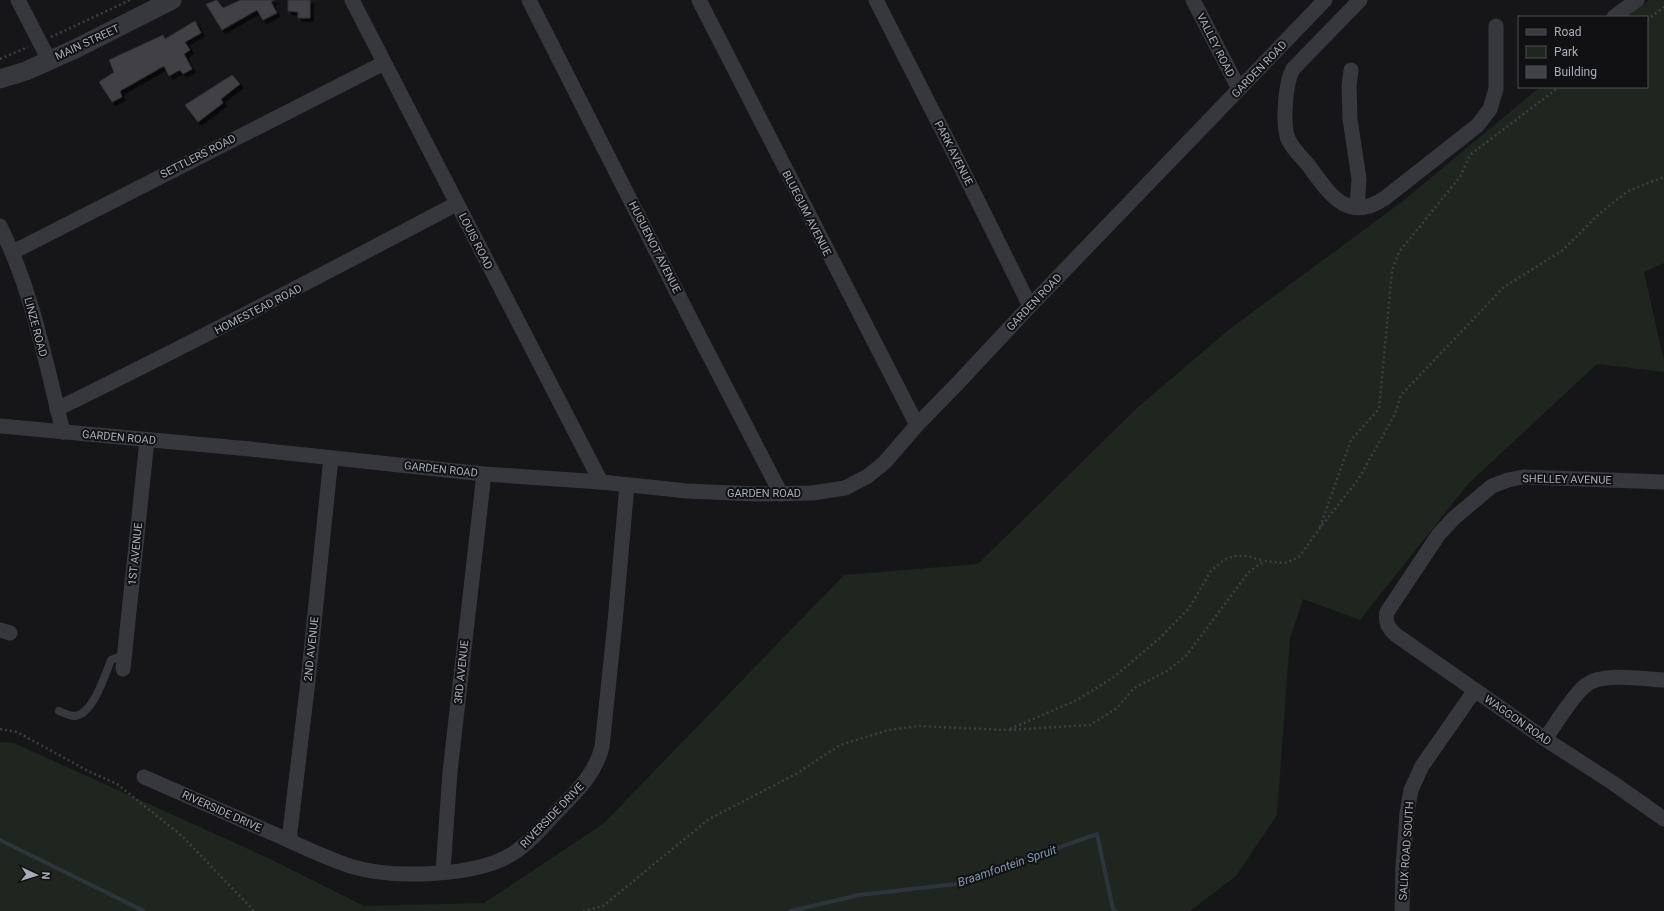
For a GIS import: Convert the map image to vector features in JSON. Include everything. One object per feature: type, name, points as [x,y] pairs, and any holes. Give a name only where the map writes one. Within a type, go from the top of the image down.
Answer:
[{"type":"street","points":[[18,0],[49,60]]},
{"type":"street","name":"MAIN STREET","points":[[0,79],[26,71],[112,32],[172,0]]},
{"type":"street","name":"LOUIS ROAD","points":[[352,0],[456,204],[601,482]]},
{"type":"street","name":"HUGUENOT AVENUE","points":[[529,0],[781,494]]},
{"type":"street","name":"BLUEGUM AVENUE","points":[[699,0],[917,425]]},
{"type":"street","name":"PARK AVENUE","points":[[876,0],[1030,306]]},
{"type":"street","name":"VALLEY ROAD","points":[[1193,0],[1239,89]]},
{"type":"street","name":"GARDEN ROAD","points":[[0,426],[484,474],[601,482],[728,494],[781,494],[831,491],[845,488],[868,476],[885,462],[917,425],[1030,306],[1325,0]]},
{"type":"street","points":[[1360,0],[1293,69],[1287,83],[1286,116],[1287,135],[1289,140],[1326,190],[1345,205],[1357,207],[1370,206],[1385,198],[1470,132],[1485,117],[1494,99],[1496,89],[1496,26]]},
{"type":"street","points":[[1615,16],[1637,0]]},
{"type":"street","name":"SETTLERS ROAD","points":[[13,252],[384,63]]},
{"type":"street","points":[[1351,70],[1349,86],[1350,120],[1359,179],[1357,207]]},
{"type":"street","name":"HOMESTEAD ROAD","points":[[58,409],[263,306],[456,204]]},
{"type":"street","name":"LINZE ROAD","points":[[0,226],[13,252],[37,327],[63,432]]},
{"type":"street","name":"1ST AVENUE","points":[[123,662],[147,440]]},
{"type":"street","name":"2ND AVENUE","points":[[289,840],[308,681],[331,458]]},
{"type":"street","name":"3RD AVENUE","points":[[443,872],[450,772],[484,474]]},
{"type":"street","name":"SHELLEY AVENUE","points":[[1387,612],[1440,534],[1454,518],[1492,486],[1508,480],[1523,477],[1664,482]]},
{"type":"street","name":"RIVERSIDE DRIVE","points":[[144,777],[350,866],[397,874],[443,872],[479,867],[513,853],[545,825],[584,783],[595,766],[602,747],[627,485]]},
{"type":"street","name":"WAGGON ROAD","points":[[1387,612],[1386,619],[1390,630],[1545,739],[1613,783],[1664,819]]},
{"type":"street","points":[[1545,739],[1579,692],[1586,685],[1595,681],[1611,678],[1664,680]]},
{"type":"street","name":"SALIX ROAD SOUTH","points":[[1402,911],[1406,829],[1411,790],[1422,766],[1475,690]]},
{"type":"lane","points":[[59,711],[73,716],[83,714],[90,706],[112,660],[123,662]]},
{"type":"path","points":[[0,59],[130,0]]},
{"type":"path","points":[[1648,19],[1664,7]]},
{"type":"path","points":[[1319,529],[1351,440],[1379,409],[1392,271],[1399,252],[1460,177],[1470,155],[1558,88]]},
{"type":"path","points":[[1007,730],[1076,700],[1114,676],[1161,637],[1189,608],[1211,571],[1224,560],[1234,556],[1241,556],[1264,561],[1285,563],[1299,557],[1358,480],[1395,414],[1401,395],[1504,287],[1563,250],[1599,214],[1628,191],[1664,177]]},
{"type":"path","points":[[583,911],[603,906],[709,819],[796,774],[840,745],[889,730],[919,726],[1007,730],[1090,725],[1117,708],[1134,688],[1167,671],[1187,654],[1248,573],[1264,561]]},
{"type":"path","points":[[0,729],[17,732],[90,772],[117,784],[182,836],[254,911]]},
{"type":"green space","points":[[1649,0],[1664,0],[1664,263],[1644,272],[1664,361],[1664,372],[1597,364],[1468,484],[1360,620],[1303,599],[1290,638],[1277,815],[1236,876],[1190,911],[0,911],[0,742],[14,743],[268,858],[364,906],[484,903],[603,824],[844,575],[978,564],[1138,407],[1231,328],[1403,201],[1539,88],[1648,88],[1648,16],[1628,16]]},
{"type":"building","points":[[217,0],[223,8],[241,0],[274,0],[271,2],[277,13],[263,20],[257,10],[222,30],[206,4]]},
{"type":"building","points":[[288,0],[310,0],[310,18],[298,18],[298,12],[288,11]]},
{"type":"building","points":[[195,21],[201,33],[185,42],[190,50],[184,54],[192,69],[183,74],[180,70],[169,76],[164,66],[120,91],[122,97],[112,102],[99,82],[114,72],[109,60],[163,35],[165,39]]},
{"type":"building","points":[[232,75],[240,84],[221,99],[223,103],[198,122],[185,105]]},
{"type":"waterway","name":"Braamfontein Spruit","points":[[791,911],[859,895],[956,884],[1097,834],[1113,909],[1116,911]]},
{"type":"waterway","name":"Braamfontein Spruit","points":[[0,840],[144,911]]}]
